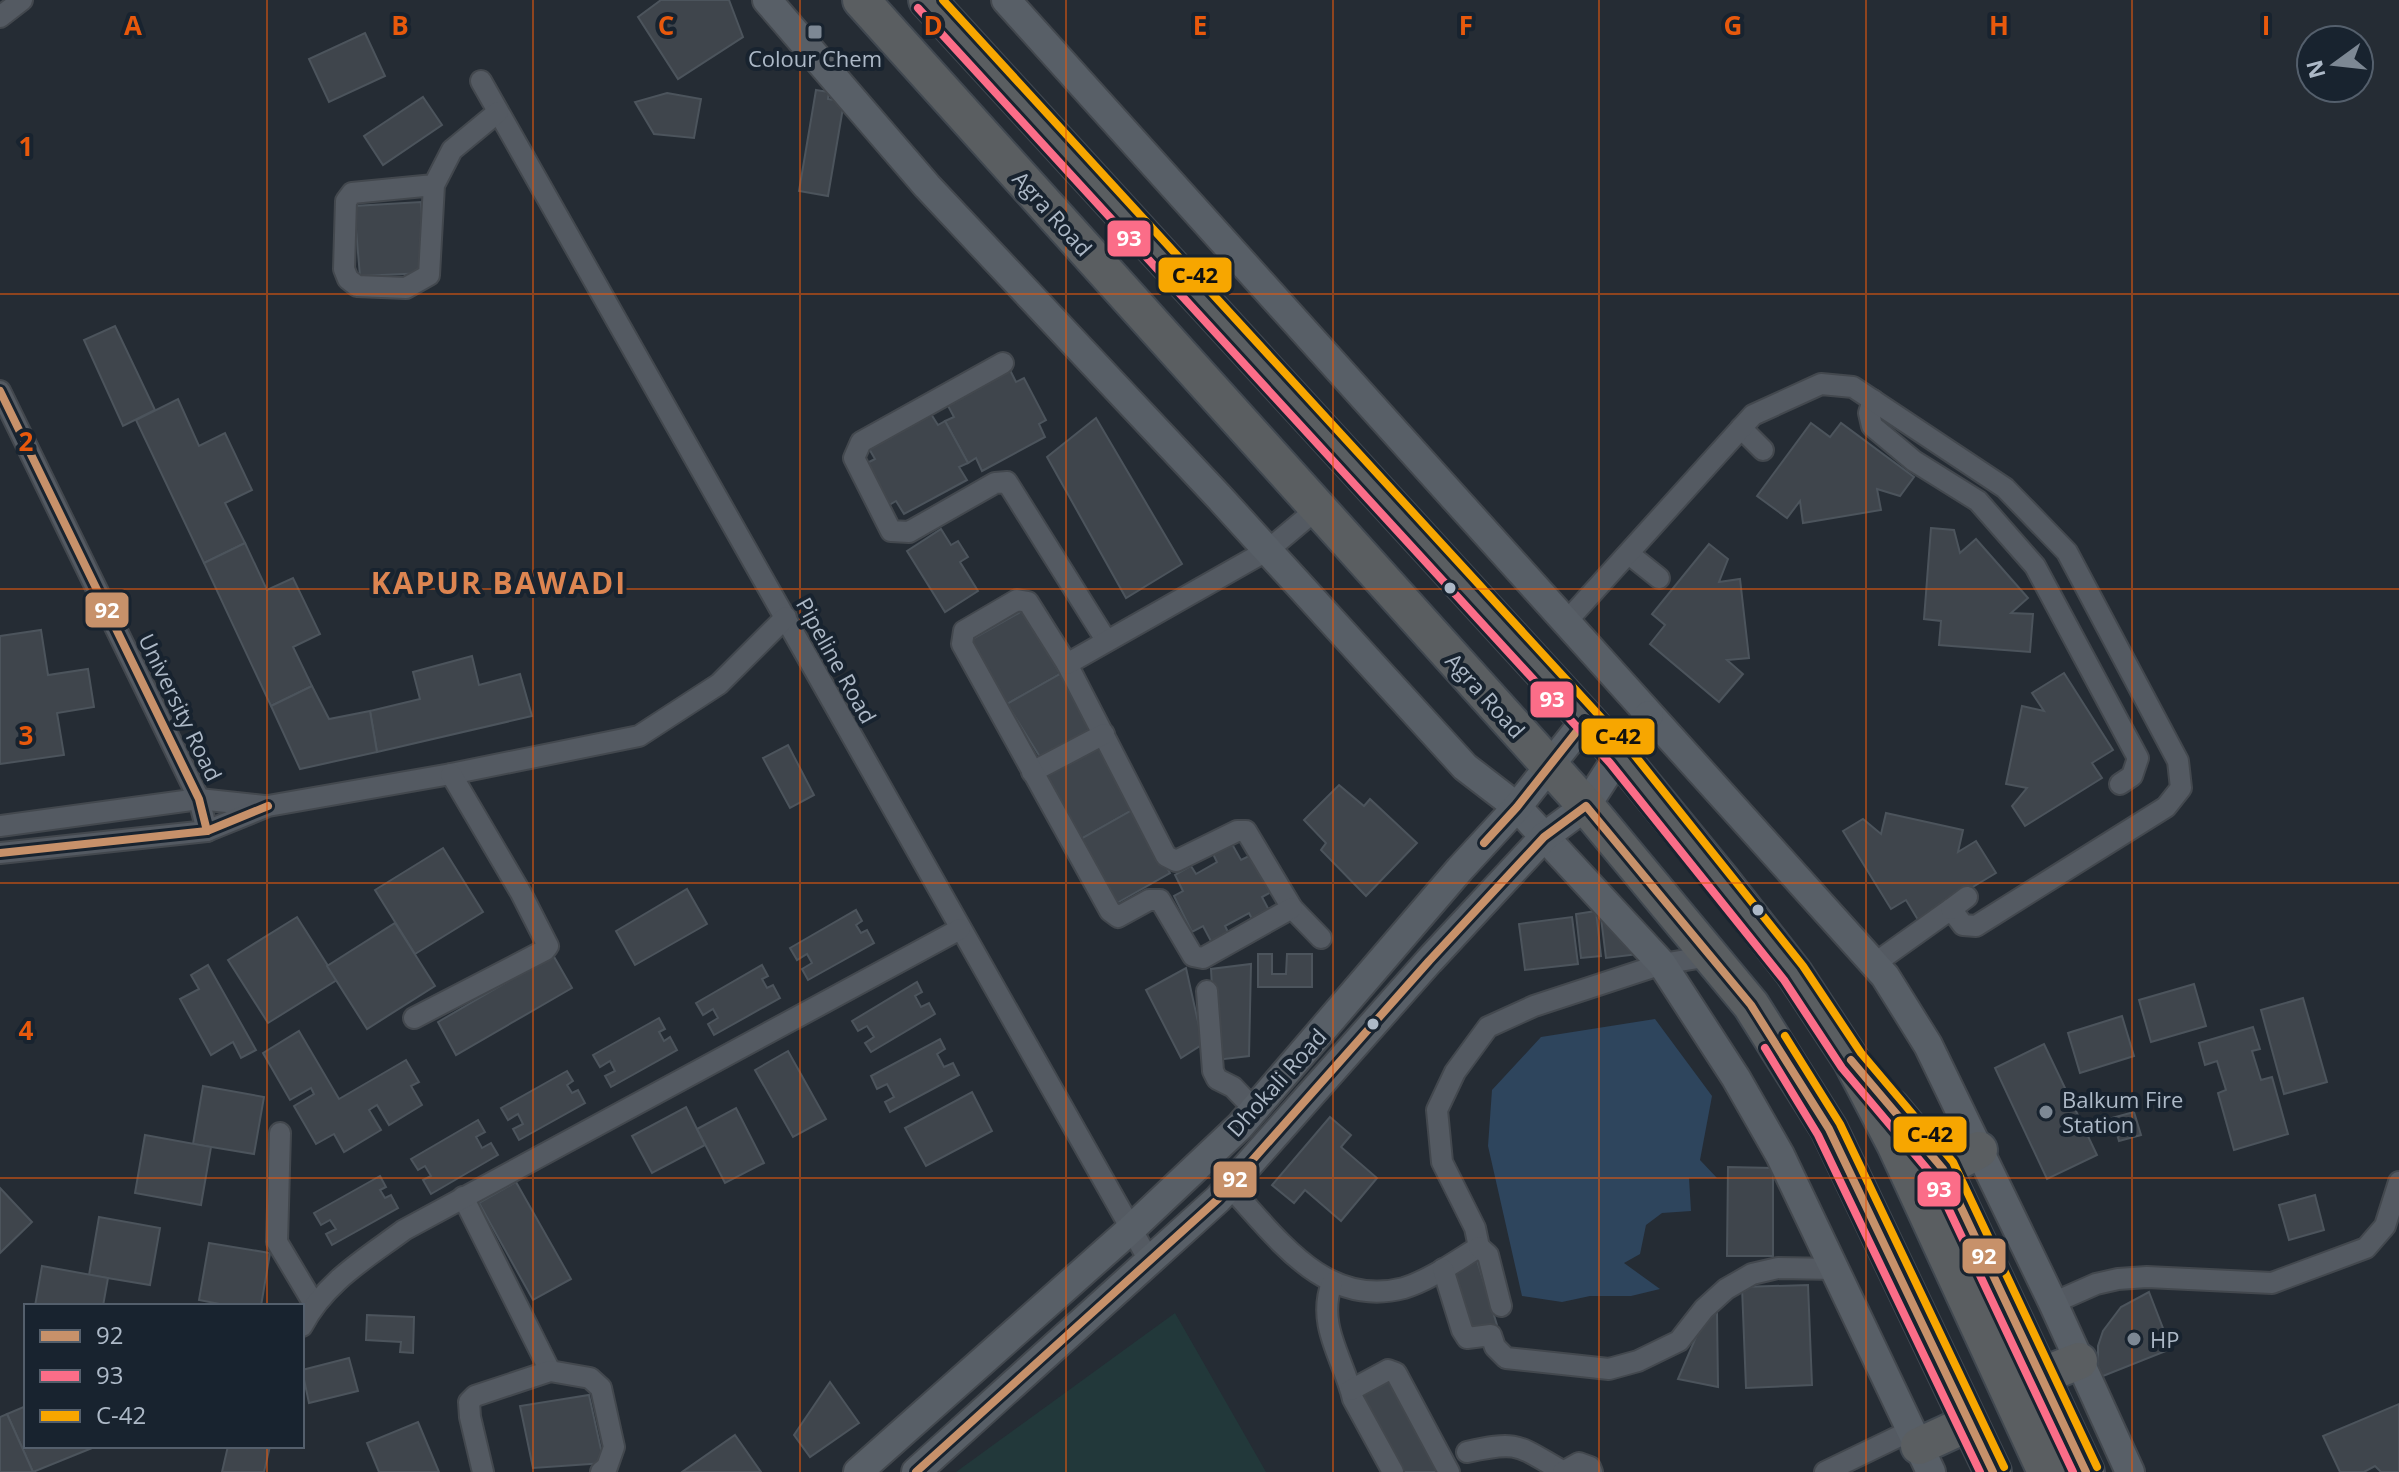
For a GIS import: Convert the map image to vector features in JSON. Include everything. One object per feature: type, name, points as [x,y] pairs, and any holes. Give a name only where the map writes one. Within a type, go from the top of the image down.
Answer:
[{"type":"highway","name":"Agra Road","points":[[861,0],[1586,806],[1751,1005],[1829,1129],[1993,1472]]},
{"type":"highway","points":[[927,0],[1619,755],[1794,973],[1851,1060],[1895,1144],[2046,1472]]},
{"type":"highway","points":[[1851,1060],[1943,1169],[2086,1472]]},
{"type":"highway","points":[[1943,1169],[1979,1150]]},
{"type":"highway","points":[[2041,1376],[2079,1361]]},
{"type":"highway","points":[[1921,1450],[1969,1423]]},
{"type":"street","points":[[0,17],[22,0]]},
{"type":"street","points":[[767,0],[927,186],[1268,550],[1465,767],[1517,807],[1662,964],[1736,1078],[1780,1155],[1921,1450],[1825,1472]]},
{"type":"street","points":[[1006,0],[1885,976],[1928,1045],[2053,1303],[2130,1472]]},
{"type":"street","name":"Pipeline Road","points":[[481,81],[1150,1262]]},
{"type":"street","points":[[434,185],[352,193],[346,201],[344,269],[348,279],[357,286],[406,288],[429,275],[434,185],[452,150],[498,112]]},
{"type":"street","points":[[1003,363],[861,442],[854,458],[891,531],[909,532],[995,483],[1007,482],[1106,640]]},
{"type":"street","points":[[1566,622],[1753,415],[1821,384],[1853,387],[2005,488],[2067,552],[2178,761],[2181,788],[2166,807],[1976,926],[1963,925],[1959,903],[1874,964]]},
{"type":"street","name":"University Road","points":[[0,391],[199,799],[207,831]]},
{"type":"street","points":[[1873,400],[1869,413],[1872,426],[1914,461],[1978,501],[2035,566],[2138,758],[2132,776],[2120,784]]},
{"type":"street","points":[[1741,428],[1763,450]]},
{"type":"street","points":[[1067,664],[1268,550],[1318,508]]},
{"type":"street","points":[[1629,554],[1659,578]]},
{"type":"street","points":[[1292,908],[1203,958],[1193,956],[1160,900],[1149,900],[1118,917],[1110,911],[962,644],[964,631],[1017,600],[1028,602],[1067,664],[1166,856],[1176,861],[1237,831],[1246,831],[1292,908],[1321,938]]},
{"type":"street","points":[[0,853],[207,831],[268,806],[451,774],[639,736],[719,684],[786,617]]},
{"type":"street","name":"Dhokali Road","points":[[916,1472],[1150,1262],[1229,1186],[1544,837],[1586,806],[1649,715]]},
{"type":"street","name":"Dhokali Road","points":[[858,1472],[1130,1230],[1240,1126],[1517,807],[1585,721]]},
{"type":"street","points":[[1032,772],[1104,734]]},
{"type":"street","points":[[414,1018],[548,946],[521,893],[451,774]]},
{"type":"street","points":[[0,826],[199,799],[268,806]]},
{"type":"street","points":[[304,1322],[314,1304],[343,1275],[404,1230],[960,929]]},
{"type":"street","points":[[1501,1306],[1488,1255],[1479,1247],[1475,1228],[1442,1162],[1437,1110],[1455,1072],[1488,1027],[1534,1006],[1662,964],[1710,956]]},
{"type":"street","points":[[1207,991],[1213,1071],[1217,1079],[1233,1087],[1254,1109]]},
{"type":"street","points":[[1289,1069],[1312,1095]]},
{"type":"street","points":[[280,1133],[277,1242],[314,1304]]},
{"type":"street","points":[[2053,1303],[2096,1284],[2118,1279],[2147,1277],[2272,1283],[2366,1248],[2385,1226],[2399,1182]]},
{"type":"street","points":[[1229,1186],[1304,1265],[1332,1283],[1368,1291],[1404,1287],[1443,1269],[1479,1247]]},
{"type":"street","points":[[463,1197],[550,1371]]},
{"type":"street","points":[[1443,1269],[1467,1338],[1491,1335],[1495,1347],[1506,1358],[1609,1369],[1638,1361],[1679,1341],[1715,1299],[1752,1274],[1778,1268],[1836,1269]]},
{"type":"street","points":[[1332,1283],[1326,1314],[1330,1338],[1353,1399],[1393,1472]]},
{"type":"street","points":[[1351,1390],[1388,1370],[1396,1373],[1449,1472]]},
{"type":"street","points":[[483,1472],[469,1402],[475,1396],[550,1371],[590,1378],[601,1388],[614,1447],[607,1467],[601,1472]]},
{"type":"street","points":[[1467,1452],[1500,1444],[1517,1445],[1564,1472],[1579,1463],[1590,1467],[1592,1472]]},
{"type":"green space","points":[[1175,1313],[1266,1472],[956,1472]]},
{"type":"water","points":[[1655,1019],[1712,1096],[1700,1160],[1717,1178],[1689,1178],[1691,1211],[1662,1213],[1646,1225],[1640,1254],[1624,1263],[1660,1289],[1631,1296],[1590,1296],[1562,1302],[1522,1296],[1488,1146],[1492,1090],[1541,1037]]},
{"type":"building","points":[[661,0],[729,0],[743,37],[678,79],[638,17]]},
{"type":"building","points":[[365,33],[385,76],[329,102],[309,59]]},
{"type":"building","points":[[816,90],[829,92],[828,99],[844,102],[828,196],[799,191]]},
{"type":"building","points":[[667,93],[701,99],[694,138],[654,134],[635,102]]},
{"type":"building","points":[[423,97],[442,125],[383,165],[364,136]]},
{"type":"building","points":[[421,202],[425,273],[360,276],[354,206]]},
{"type":"building","points":[[115,326],[155,410],[123,426],[84,340]]},
{"type":"building","points":[[1010,370],[1016,382],[1024,378],[1046,420],[1039,424],[1045,437],[982,471],[976,458],[968,463],[945,421],[954,417],[947,404]]},
{"type":"building","points":[[178,399],[199,446],[225,433],[252,490],[225,503],[245,543],[204,563],[136,420]]},
{"type":"building","points":[[931,414],[938,425],[945,421],[968,463],[959,467],[967,480],[904,514],[896,501],[889,505],[867,463],[875,459],[868,447]]},
{"type":"building","points":[[1096,418],[1182,564],[1126,598],[1047,457]]},
{"type":"building","points":[[1811,423],[1830,437],[1841,423],[1914,477],[1900,496],[1877,489],[1881,510],[1803,523],[1800,501],[1787,518],[1757,496]]},
{"type":"building","points":[[1931,528],[1954,530],[1960,553],[1976,539],[2028,598],[2011,613],[2033,614],[2030,652],[1939,645],[1941,621],[1924,619]]},
{"type":"building","points":[[941,529],[951,545],[958,541],[968,557],[960,562],[978,591],[945,612],[907,551]]},
{"type":"building","points":[[245,543],[267,590],[293,578],[320,634],[293,647],[312,686],[271,706],[204,563]]},
{"type":"building","points":[[1709,544],[1728,559],[1719,582],[1740,579],[1749,658],[1727,660],[1743,674],[1719,702],[1650,644],[1665,625],[1652,614]]},
{"type":"building","points":[[1024,610],[1060,674],[1007,704],[971,640]]},
{"type":"building","points":[[41,630],[48,675],[88,669],[94,707],[57,713],[64,755],[0,764],[0,636]]},
{"type":"building","points":[[472,656],[479,685],[520,674],[532,716],[377,752],[370,711],[420,699],[413,672]]},
{"type":"building","points":[[2064,673],[2113,750],[2092,763],[2102,778],[2025,826],[2012,806],[2027,788],[2006,784],[2022,706],[2044,711],[2032,693]]},
{"type":"building","points":[[1060,674],[1091,731],[1040,757],[1007,704]]},
{"type":"building","points":[[312,686],[329,719],[370,711],[377,752],[300,769],[271,706]]},
{"type":"building","points":[[788,745],[814,795],[790,808],[763,758]]},
{"type":"building","points":[[1098,745],[1134,809],[1081,839],[1045,775]]},
{"type":"building","points":[[1339,785],[1364,806],[1370,799],[1417,843],[1366,896],[1321,850],[1326,843],[1304,820]]},
{"type":"building","points":[[1134,809],[1170,873],[1117,903],[1081,839]]},
{"type":"building","points":[[1886,813],[1963,830],[1958,852],[1976,841],[1996,873],[1918,920],[1906,900],[1891,909],[1843,831],[1863,819],[1881,834]]},
{"type":"building","points":[[1232,844],[1241,860],[1253,854],[1273,891],[1262,897],[1271,914],[1254,923],[1249,913],[1225,926],[1230,936],[1213,945],[1203,926],[1192,932],[1174,896],[1183,891],[1175,875],[1191,866],[1196,874],[1217,862],[1213,854]]},
{"type":"building","points":[[443,848],[483,912],[415,954],[375,890]]},
{"type":"building","points":[[687,889],[707,924],[635,965],[616,931]]},
{"type":"building","points":[[856,910],[862,921],[856,925],[861,933],[867,930],[874,943],[808,980],[802,969],[812,963],[807,954],[797,960],[790,948]]},
{"type":"building","points":[[1600,910],[1639,954],[1606,958]]},
{"type":"building","points":[[1596,911],[1601,956],[1581,958],[1576,914]]},
{"type":"building","points":[[297,917],[337,980],[268,1023],[228,960]]},
{"type":"building","points":[[1572,917],[1578,964],[1525,970],[1519,924]]},
{"type":"building","points":[[395,923],[435,986],[367,1029],[327,966]]},
{"type":"building","points":[[1258,954],[1272,954],[1272,974],[1286,974],[1287,954],[1312,954],[1312,987],[1258,987]]},
{"type":"building","points":[[553,955],[572,988],[456,1055],[438,1022]]},
{"type":"building","points":[[1251,964],[1249,1056],[1216,1060],[1211,969]]},
{"type":"building","points":[[208,965],[256,1050],[241,1058],[233,1042],[211,1055],[180,999],[199,989],[191,975]]},
{"type":"building","points":[[762,965],[768,976],[762,979],[767,988],[773,985],[780,998],[714,1035],[708,1024],[718,1018],[713,1009],[703,1015],[696,1003]]},
{"type":"building","points":[[1186,968],[1203,1044],[1181,1058],[1146,990]]},
{"type":"building","points":[[917,982],[922,992],[915,996],[921,1007],[929,1003],[935,1014],[871,1052],[865,1043],[874,1037],[867,1026],[858,1031],[852,1021]]},
{"type":"building","points":[[2194,984],[2206,1026],[2151,1042],[2139,1000]]},
{"type":"building","points":[[2303,998],[2327,1082],[2284,1094],[2261,1010]]},
{"type":"building","points":[[2122,1016],[2134,1056],[2080,1073],[2068,1033]]},
{"type":"building","points":[[659,1018],[665,1029],[659,1032],[664,1041],[670,1037],[677,1050],[611,1087],[605,1076],[615,1071],[610,1061],[600,1067],[593,1055]]},
{"type":"building","points":[[2253,1027],[2260,1049],[2252,1051],[2261,1080],[2272,1077],[2288,1134],[2234,1150],[2218,1093],[2226,1090],[2217,1061],[2205,1065],[2199,1043]]},
{"type":"building","points":[[299,1031],[339,1099],[406,1060],[419,1082],[411,1086],[422,1105],[389,1125],[377,1105],[369,1110],[381,1130],[344,1152],[334,1134],[316,1144],[294,1106],[314,1094],[311,1088],[290,1100],[263,1053]]},
{"type":"building","points":[[940,1039],[945,1049],[937,1054],[944,1067],[953,1063],[959,1075],[890,1112],[885,1102],[894,1097],[887,1084],[877,1089],[871,1076]]},
{"type":"building","name":"Balkum Fire Station","points":[[2044,1044],[2097,1155],[2047,1179],[1995,1068]]},
{"type":"building","points":[[788,1051],[826,1119],[793,1137],[755,1070]]},
{"type":"building","points":[[567,1071],[573,1081],[567,1085],[572,1093],[578,1090],[585,1103],[519,1140],[513,1129],[523,1124],[518,1114],[508,1120],[501,1108]]},
{"type":"building","points":[[203,1086],[264,1097],[254,1154],[193,1144]]},
{"type":"building","points":[[972,1092],[992,1131],[926,1166],[905,1128]]},
{"type":"building","points":[[686,1107],[705,1145],[652,1173],[632,1136]]},
{"type":"building","points":[[736,1108],[764,1163],[725,1183],[697,1129]]},
{"type":"building","points":[[2134,1112],[2141,1135],[2119,1141],[2112,1118]]},
{"type":"building","points":[[1330,1117],[1351,1135],[1341,1147],[1377,1178],[1341,1221],[1305,1190],[1294,1203],[1272,1185]]},
{"type":"building","points":[[478,1120],[485,1132],[476,1137],[482,1148],[491,1143],[498,1155],[431,1194],[423,1180],[431,1176],[425,1166],[418,1170],[411,1159]]},
{"type":"building","points":[[145,1135],[211,1147],[201,1205],[135,1193]]},
{"type":"building","points":[[1728,1167],[1773,1168],[1773,1256],[1727,1256]]},
{"type":"building","points":[[380,1176],[386,1187],[380,1190],[385,1198],[391,1195],[398,1208],[332,1245],[326,1234],[336,1229],[330,1220],[321,1225],[314,1213]]},
{"type":"building","points":[[516,1182],[571,1279],[533,1300],[479,1203]]},
{"type":"building","points":[[0,1188],[32,1222],[0,1253]]},
{"type":"building","points":[[2315,1195],[2324,1230],[2289,1240],[2279,1205]]},
{"type":"building","points":[[99,1217],[160,1228],[150,1285],[89,1275]]},
{"type":"building","points":[[209,1243],[270,1253],[261,1304],[220,1304],[199,1300]]},
{"type":"building","points":[[1477,1260],[1497,1325],[1465,1332],[1447,1269]]},
{"type":"building","points":[[42,1266],[108,1278],[103,1304],[35,1304]]},
{"type":"building","points":[[1808,1285],[1812,1385],[1746,1388],[1742,1287]]},
{"type":"building","name":"HP","points":[[2149,1292],[2171,1349],[2098,1378],[2098,1346],[2103,1331],[2121,1307]]},
{"type":"building","points":[[1707,1311],[1717,1312],[1718,1387],[1678,1379]]},
{"type":"building","points":[[367,1315],[414,1317],[413,1353],[400,1352],[401,1342],[366,1340]]},
{"type":"building","points":[[349,1358],[358,1391],[309,1403],[304,1369]]},
{"type":"building","points":[[1389,1376],[1442,1472],[1400,1472],[1357,1393]]},
{"type":"building","points":[[830,1382],[859,1423],[810,1457],[794,1435]]},
{"type":"building","points":[[589,1395],[604,1463],[533,1468],[520,1406]]},
{"type":"building","points":[[2399,1404],[2399,1472],[2381,1472],[2375,1466],[2364,1472],[2340,1472],[2323,1436]]},
{"type":"building","points":[[24,1407],[24,1448],[92,1448],[33,1472],[7,1414]]},
{"type":"building","points":[[7,1414],[33,1472],[0,1472],[0,1417]]},
{"type":"building","points":[[418,1422],[439,1472],[379,1472],[367,1443]]},
{"type":"building","points":[[735,1435],[761,1472],[682,1472]]},
{"type":"building","points":[[228,1448],[270,1448],[264,1472],[222,1472]]},
{"type":"transit line","name":"C-42","points":[[943,0],[1628,747],[1803,966],[1861,1053],[1953,1162],[2097,1467]]},
{"type":"transit line","name":"93","points":[[918,8],[1610,763],[1784,980],[1842,1068],[1933,1176],[2073,1472]]},
{"type":"transit line","name":"92","points":[[0,391],[199,799],[207,831]]},
{"type":"transit line","name":"92","points":[[1484,843],[1517,807],[1585,721]]},
{"type":"transit line","name":"92","points":[[0,853],[207,831],[268,806]]},
{"type":"transit line","name":"92","points":[[916,1472],[1218,1199],[1429,961],[1544,837],[1586,806],[1751,1005],[1829,1129],[1993,1472]]},
{"type":"transit line","name":"C-42","points":[[1785,1036],[1840,1124],[2004,1467]]},
{"type":"transit line","name":"93","points":[[1765,1048],[1818,1135],[1980,1472]]},
{"type":"transit line","name":"92","points":[[1851,1060],[1943,1169],[2086,1472]]},
{"type":"place","name":"Colour Chem","points":[[815,32]]},
{"type":"place","name":"Balkum Fire Station","points":[[2046,1112]]},
{"type":"place","name":"HP","points":[[2134,1339]]},
{"type":"district","name":"KAPUR BAWADI","points":[[499,582]]}]
